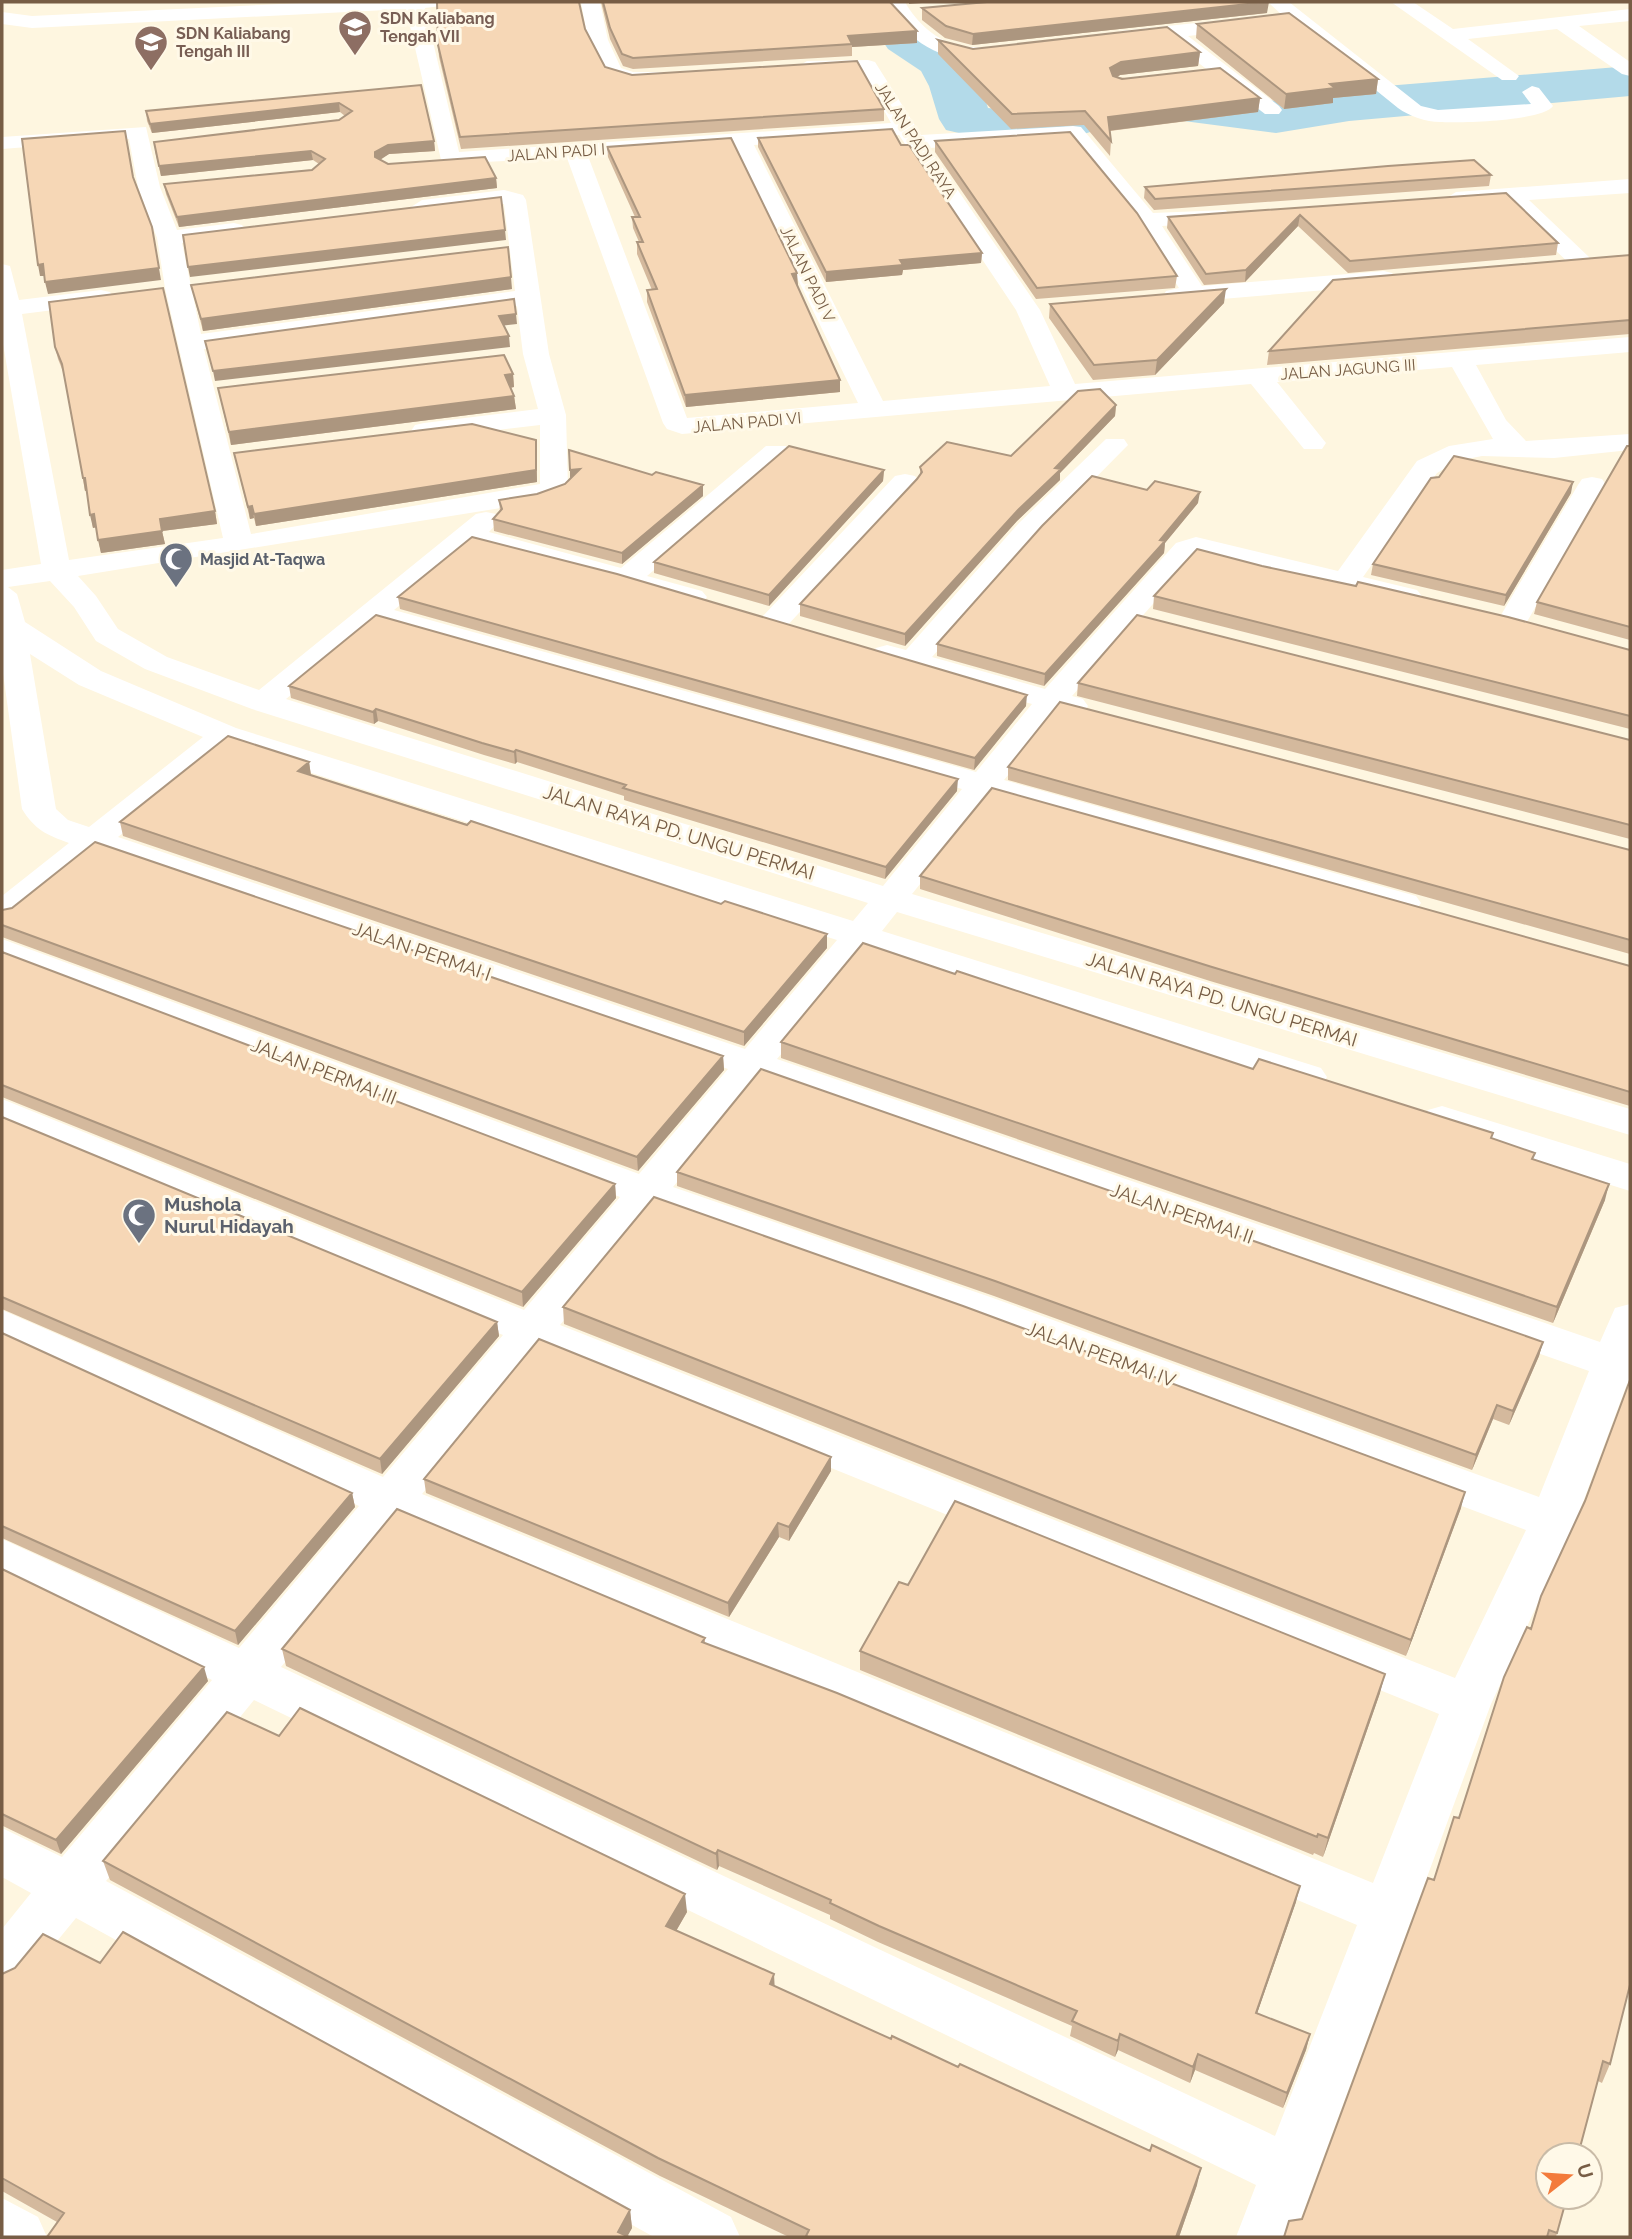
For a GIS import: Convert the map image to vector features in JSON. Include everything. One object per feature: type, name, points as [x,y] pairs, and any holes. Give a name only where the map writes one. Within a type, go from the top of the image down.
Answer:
[{"type":"street","points":[[2,18],[32,22],[424,2],[450,159]]},
{"type":"street","points":[[590,2],[598,40],[613,72],[632,78],[685,75]]},
{"type":"street","points":[[1277,2],[1397,97],[1425,114],[1438,116],[1525,111],[1543,106],[1532,92]]},
{"type":"street","points":[[1401,2],[1509,76]]},
{"type":"street","points":[[898,8],[928,11]]},
{"type":"street","points":[[898,8],[929,40],[950,51],[972,54],[1012,50]]},
{"type":"street","points":[[1450,36],[1630,15]]},
{"type":"street","points":[[1105,39],[1300,18]]},
{"type":"street","points":[[2,30],[32,22]]},
{"type":"street","points":[[1561,23],[1629,70]]},
{"type":"street","points":[[1171,32],[1272,110]]},
{"type":"street","name":"JALAN PADI RAYA","points":[[791,68],[868,66],[1098,421]]},
{"type":"street","points":[[1198,75],[1223,72]]},
{"type":"street","points":[[2,143],[134,130],[138,132],[149,187],[169,238],[164,289],[191,343],[240,544]]},
{"type":"street","name":"JALAN PADI I","points":[[426,161],[740,138],[1073,132],[1147,220]]},
{"type":"street","name":"JALAN PADI V","points":[[740,138],[875,410]]},
{"type":"street","points":[[140,144],[167,141]]},
{"type":"street","name":"JALAN PADI VI","points":[[575,151],[676,423],[692,427],[875,410],[1098,421]]},
{"type":"street","points":[[149,187],[176,184]]},
{"type":"street","points":[[1430,201],[1622,187],[1630,203]]},
{"type":"street","points":[[1511,195],[1581,262]]},
{"type":"street","points":[[2,579],[240,544],[512,499],[554,488],[553,415],[536,354],[515,201],[504,197],[397,210]]},
{"type":"street","points":[[1195,294],[1147,220],[1241,214]]},
{"type":"street","points":[[169,238],[250,228]]},
{"type":"street","points":[[496,251],[523,247]]},
{"type":"street","points":[[1554,264],[1606,260]]},
{"type":"street","points":[[2,271],[5,308],[57,571]]},
{"type":"street","points":[[1157,298],[1402,277]]},
{"type":"street","points":[[164,289],[205,285]]},
{"type":"street","points":[[5,308],[125,294]]},
{"type":"street","points":[[191,343],[528,297]]},
{"type":"street","points":[[1028,310],[1054,308]]},
{"type":"street","name":"JALAN JAGUNG III","points":[[1098,421],[1258,376],[1630,345]]},
{"type":"street","points":[[508,357],[536,354]]},
{"type":"street","points":[[1461,361],[1503,434],[1518,448]]},
{"type":"street","points":[[1258,376],[1313,443]]},
{"type":"street","points":[[202,393],[230,390]]},
{"type":"street","points":[[393,435],[553,415]]},
{"type":"street","points":[[912,661],[1029,529],[1098,421]]},
{"type":"street","points":[[1345,582],[1427,467],[1440,456],[1456,452],[1630,442]]},
{"type":"street","points":[[628,577],[776,452]]},
{"type":"street","points":[[218,457],[245,453]]},
{"type":"street","points":[[468,535],[628,577],[760,618],[905,482]]},
{"type":"street","points":[[1513,621],[1592,485]]},
{"type":"street","points":[[263,702],[512,499]]},
{"type":"street","points":[[2,1968],[857,935],[890,899],[1051,701],[1141,617],[1185,549],[1192,546],[1436,603]]},
{"type":"street","name":"JALAN RAYA PD. UNGU PERMAI","points":[[57,571],[86,602],[107,635],[156,663],[263,702],[890,899],[1630,1122]]},
{"type":"street","points":[[7,610],[90,678],[225,735],[1337,1086]]},
{"type":"street","name":"JALAN PERMAI I","points":[[7,610],[39,808],[45,819],[56,827],[752,1064]]},
{"type":"street","points":[[372,613],[1432,911]]},
{"type":"street","points":[[862,647],[1105,715]]},
{"type":"street","points":[[2,913],[92,838],[225,735]]},
{"type":"street","name":"JALAN PERMAI III","points":[[2,950],[646,1192]]},
{"type":"street","name":"JALAN PERMAI II","points":[[752,1064],[1625,1350]]},
{"type":"street","points":[[1417,1111],[1630,1178]]},
{"type":"street","points":[[2,1112],[531,1330],[1467,1704]]},
{"type":"street","name":"JALAN PERMAI IV","points":[[646,1192],[978,1309],[1553,1521]]},
{"type":"street","points":[[2,1325],[390,1500],[1385,1912]]},
{"type":"street","points":[[1265,2237],[1385,1912],[1467,1704],[1553,1521],[1625,1350]]},
{"type":"street","points":[[2,1557],[1288,2171]]},
{"type":"street","points":[[2,1851],[71,1886],[711,2237]]},
{"type":"street","points":[[2,2227],[18,2237]]},
{"type":"building","points":[[437,2],[579,2],[585,29],[605,67],[632,75],[857,61],[884,109],[460,137],[438,45]]},
{"type":"building","points":[[603,2],[890,2],[917,31],[848,36],[852,44],[633,58],[622,54],[610,28]]},
{"type":"building","points":[[987,2],[1266,2],[973,34],[946,26],[922,8]]},
{"type":"building","points":[[1289,13],[1378,79],[1330,84],[1335,88],[1286,94],[1197,24]]},
{"type":"building","points":[[1167,27],[1200,52],[1121,62],[1110,68],[1113,76],[1122,79],[1220,68],[1260,98],[1108,117],[1111,141],[1085,111],[1012,114],[938,40],[973,49]]},
{"type":"building","points":[[421,85],[434,141],[388,145],[375,152],[375,157],[388,164],[485,157],[496,178],[177,217],[164,184],[312,170],[325,159],[311,151],[159,166],[154,142],[339,120],[352,111],[339,103],[150,124],[146,111]]},
{"type":"building","points":[[892,129],[901,145],[909,145],[982,253],[900,260],[903,265],[826,272],[758,138]]},
{"type":"building","points":[[125,131],[133,177],[152,227],[159,268],[45,282],[43,264],[38,265],[22,139]]},
{"type":"building","points":[[1070,132],[1137,213],[1177,276],[1037,288],[935,141]]},
{"type":"building","points":[[731,138],[797,273],[792,274],[840,380],[685,395],[647,290],[657,289],[637,242],[643,242],[632,217],[640,217],[607,147]]},
{"type":"building","points":[[1474,160],[1491,175],[1155,199],[1145,187],[1388,166]]},
{"type":"building","points":[[1506,193],[1558,243],[1350,261],[1300,215],[1246,270],[1206,274],[1168,217]]},
{"type":"building","points":[[501,197],[505,230],[188,267],[183,235]]},
{"type":"building","points":[[508,247],[511,277],[201,319],[191,285]]},
{"type":"building","points":[[1630,255],[1630,320],[1269,351],[1333,280]]},
{"type":"building","points":[[163,288],[215,511],[160,519],[162,531],[98,540],[94,514],[90,515],[62,364],[55,347],[49,302]]},
{"type":"building","points":[[1226,289],[1157,360],[1094,365],[1050,304]]},
{"type":"building","points":[[514,299],[516,314],[499,316],[509,336],[213,371],[205,341]]},
{"type":"building","points":[[504,355],[513,374],[505,375],[514,396],[229,432],[218,388]]},
{"type":"building","points":[[1100,389],[1116,405],[1055,468],[1061,469],[1018,510],[905,634],[800,604],[917,479],[922,472],[920,467],[947,442],[1011,456],[1078,391]]},
{"type":"building","points":[[472,424],[536,440],[536,470],[254,514],[252,506],[248,507],[234,453]]},
{"type":"building","points":[[789,446],[884,470],[769,595],[654,562]]},
{"type":"building","points":[[1627,446],[1630,446],[1630,627],[1537,602]]},
{"type":"building","points":[[569,450],[652,475],[656,472],[703,485],[622,553],[493,519],[502,509],[499,500],[537,494],[565,484],[580,469],[570,470]]},
{"type":"building","points":[[1454,456],[1573,482],[1506,595],[1373,564],[1431,478],[1439,477]]},
{"type":"building","points":[[1092,476],[1147,490],[1155,481],[1200,492],[1160,540],[1165,541],[1045,674],[937,644],[1042,526]]},
{"type":"building","points":[[472,537],[617,574],[1027,695],[975,758],[398,597]]},
{"type":"building","points":[[1197,549],[1356,586],[1358,582],[1508,617],[1630,650],[1630,716],[1154,596]]},
{"type":"building","points":[[376,615],[958,779],[886,867],[623,788],[626,785],[516,750],[514,752],[482,743],[376,709],[373,712],[289,686]]},
{"type":"building","points":[[1137,615],[1630,740],[1630,825],[1078,683]]},
{"type":"building","points":[[1060,702],[1630,850],[1630,940],[1008,767]]},
{"type":"building","points":[[228,736],[309,762],[298,771],[467,825],[471,821],[721,904],[725,901],[827,934],[744,1032],[120,822]]},
{"type":"building","points":[[992,788],[1630,966],[1630,1092],[920,876]]},
{"type":"building","points":[[95,842],[723,1056],[637,1157],[2,925],[2,910],[12,908]]},
{"type":"building","points":[[863,943],[955,974],[957,971],[1253,1069],[1259,1059],[1493,1133],[1491,1138],[1535,1153],[1532,1159],[1609,1184],[1557,1307],[781,1042]]},
{"type":"building","points":[[2,952],[615,1184],[522,1292],[2,1085]]},
{"type":"building","points":[[761,1069],[1543,1342],[1513,1411],[1497,1405],[1476,1455],[995,1281],[677,1172]]},
{"type":"building","points":[[2,1117],[497,1322],[380,1459],[2,1297]]},
{"type":"building","points":[[654,1197],[963,1306],[1465,1492],[1411,1640],[563,1307]]},
{"type":"building","points":[[2,1333],[352,1493],[235,1631],[2,1526]]},
{"type":"building","points":[[539,1339],[831,1457],[789,1527],[778,1523],[728,1603],[424,1479]]},
{"type":"building","points":[[1630,1380],[1630,1985],[1610,2064],[1603,2061],[1582,2141],[1534,2141],[1534,2211],[1563,2211],[1557,2233],[1549,2230],[1547,2237],[1284,2237],[1289,2221],[1302,2219],[1428,1878],[1434,1880],[1454,1817],[1459,1818],[1504,1677],[1527,1627],[1531,1629],[1541,1596],[1585,1501]]},
{"type":"building","points":[[955,1501],[1385,1674],[1328,1838],[1318,1834],[1317,1837],[860,1651],[899,1582],[908,1585]]},
{"type":"building","points":[[397,1509],[705,1638],[702,1642],[837,1693],[1300,1886],[1256,2013],[1310,2034],[1287,2093],[1198,2054],[1193,2067],[1120,2034],[1118,2041],[1083,2026],[1072,2021],[1077,2011],[879,1926],[830,1903],[831,1900],[718,1850],[716,1854],[282,1649]]},
{"type":"building","points":[[2,1569],[204,1667],[56,1840],[2,1814]]},
{"type":"building","points":[[300,1708],[685,1894],[666,1926],[774,1974],[770,1984],[891,2039],[892,2036],[958,2067],[960,2064],[1150,2151],[1152,2145],[1201,2168],[1176,2237],[808,2237],[806,2236],[809,2230],[658,2158],[103,1861],[227,1712],[279,1736]]},
{"type":"building","points":[[123,1932],[630,2210],[618,2232],[629,2237],[47,2237],[64,2213],[2,2178],[2,1974],[15,1968],[43,1934],[100,1963]]},
{"type":"waterway","points":[[880,2],[905,39],[941,62],[955,86],[965,119],[1002,127],[1052,126],[1142,101],[1181,103],[1251,116],[1276,117],[1349,105],[1630,81]]},
{"type":"place","name":"SDN Kaliabang Tengah VII","points":[[355,57]]},
{"type":"place","name":"SDN Kaliabang Tengah III","points":[[151,72]]},
{"type":"place","name":"Masjid At-Taqwa","points":[[176,589]]},
{"type":"place","name":"Mushola Nurul Hidayah","points":[[139,1245]]}]
